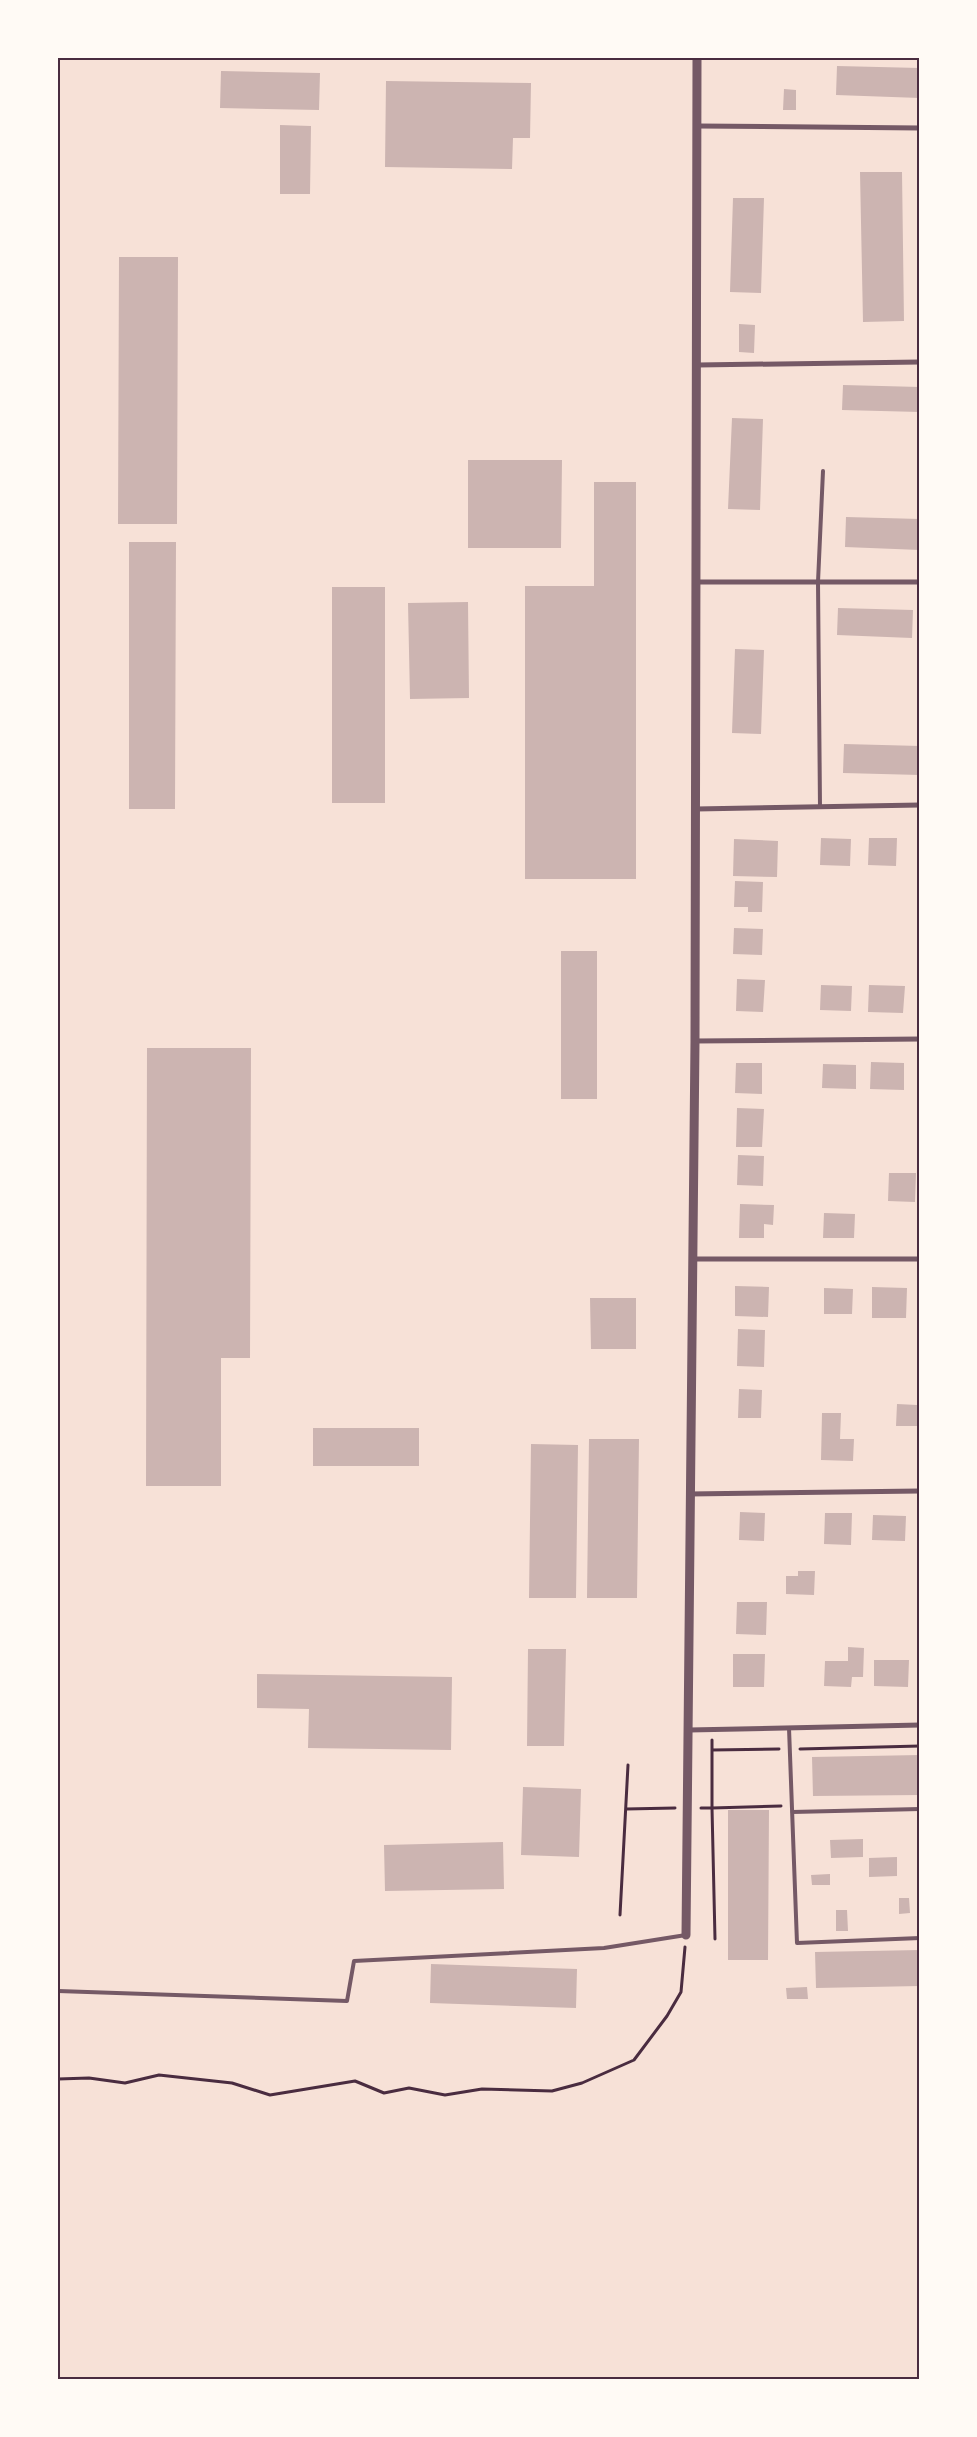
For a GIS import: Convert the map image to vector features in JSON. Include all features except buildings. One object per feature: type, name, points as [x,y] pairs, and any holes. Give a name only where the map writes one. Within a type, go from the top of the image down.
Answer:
[{"type":"street","points":[[686,1935],[696,809],[698,58]]},
{"type":"street","points":[[698,126],[920,128]]},
{"type":"street","points":[[698,365],[920,362]]},
{"type":"street","points":[[696,582],[920,582]]},
{"type":"street","points":[[696,809],[920,806]]},
{"type":"street","points":[[694,1041],[920,1040]]},
{"type":"street","points":[[692,1259],[920,1259]]},
{"type":"street","points":[[689,1494],[920,1491]]},
{"type":"street","points":[[689,1730],[920,1725]]},
{"type":"lane","points":[[820,807],[818,582],[824,471]]},
{"type":"lane","points":[[789,1728],[797,1943],[920,1938]]},
{"type":"lane","points":[[792,1812],[920,1809]]},
{"type":"lane","points":[[58,1991],[347,2000],[354,1961],[604,1948],[686,1935]]},
{"type":"path","points":[[712,1750],[920,1746]]},
{"type":"path","points":[[620,1915],[628,1765]]},
{"type":"path","points":[[715,1939],[712,1808],[792,1806]]},
{"type":"path","points":[[58,2079],[88,2078],[125,2083],[159,2075],[232,2083],[270,2095],[355,2081],[384,2093],[410,2088],[445,2095],[482,2089],[552,2091],[582,2083],[634,2060],[668,2016],[681,1992],[686,1935]]}]
